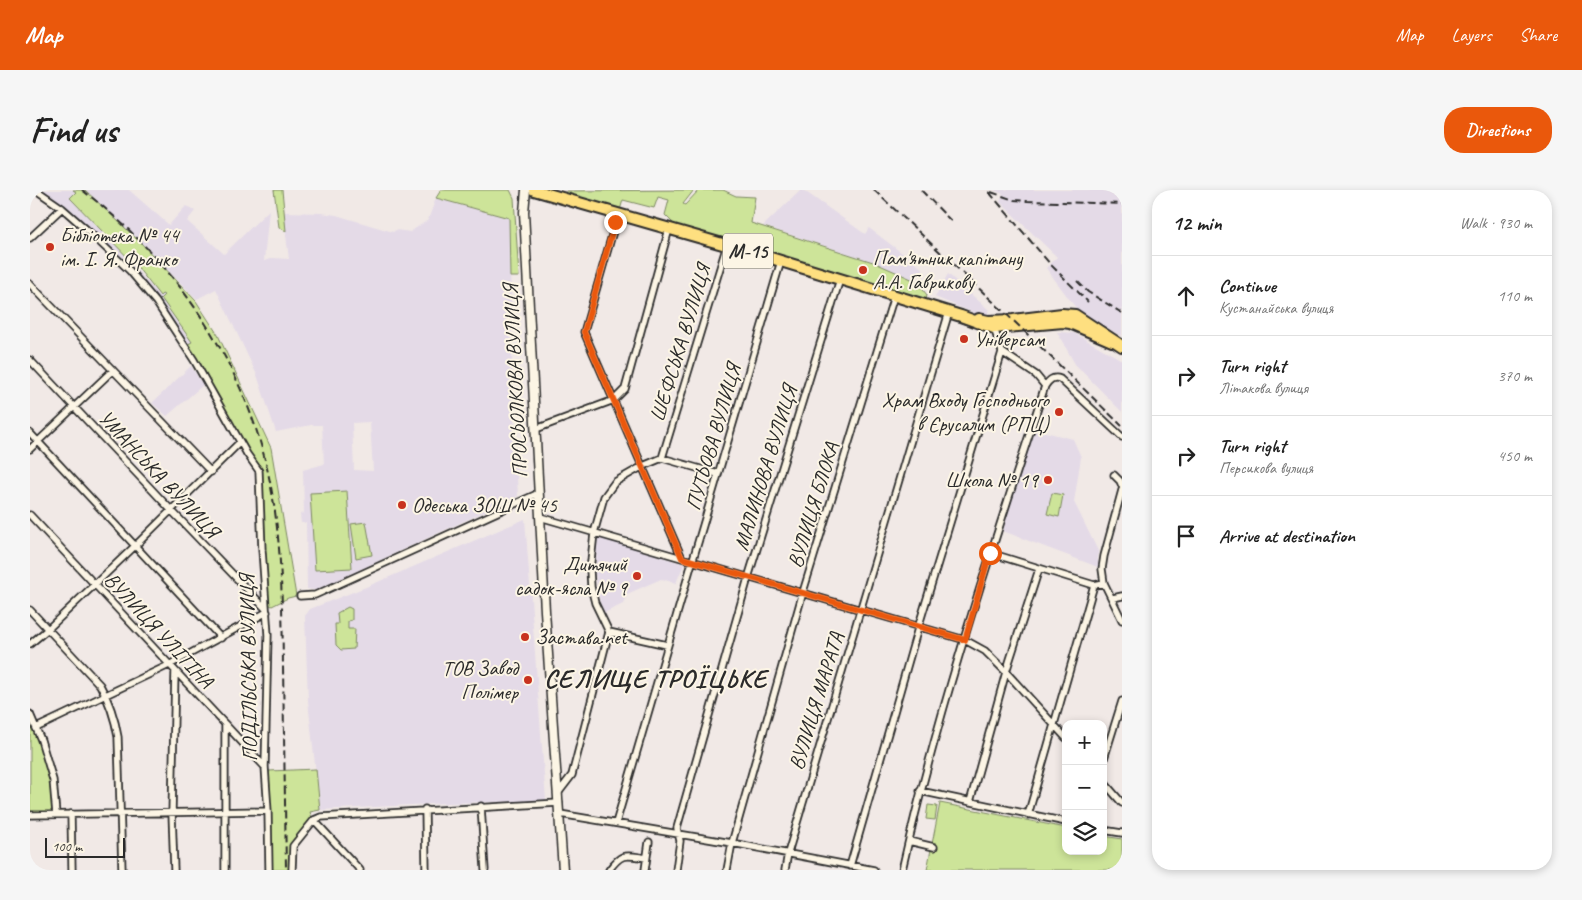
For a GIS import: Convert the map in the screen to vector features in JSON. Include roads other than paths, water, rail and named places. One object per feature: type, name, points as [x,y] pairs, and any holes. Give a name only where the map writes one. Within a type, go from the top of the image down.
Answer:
[{"type":"main road","name":"М-15","points":[[534,190],[781,261],[949,312],[994,328],[1055,322],[1070,323],[1122,346]]},
{"type":"main road","name":"М-15","points":[[961,316],[998,321],[1068,314],[1080,318],[1112,341]]},
{"type":"street","name":"ПОДІЛЬСЬКА ВУЛИЦЯ","points":[[36,190],[62,208],[130,271],[156,302],[194,360],[240,442],[259,470],[262,550],[267,610],[265,767],[269,870]]},
{"type":"street","name":"ПРОСЬОЛКОВА ВУЛИЦЯ","points":[[526,190],[524,212],[540,517],[551,712],[564,870]]},
{"type":"street","points":[[30,238],[62,208]]},
{"type":"street","points":[[618,214],[584,332],[682,558]]},
{"type":"street","points":[[536,429],[614,400],[625,389],[669,229]]},
{"type":"street","name":"ШЕФСЬКА ВУЛИЦЯ","points":[[662,458],[727,246]]},
{"type":"street","name":"ПУТЬОВА ВУЛИЦЯ","points":[[616,823],[781,261]]},
{"type":"street","name":"МАЛИНОВА ВУЛИЦЯ","points":[[676,870],[680,841],[677,828],[748,578],[840,279]]},
{"type":"street","points":[[30,284],[211,472]]},
{"type":"street","name":"ВУЛИЦЯ БЛОКА","points":[[727,870],[732,843],[803,592],[894,296]]},
{"type":"street","name":"ВУЛИЦЯ МАРАТА","points":[[785,870],[788,853],[949,312]]},
{"type":"street","points":[[850,866],[918,628],[1002,352],[994,328]]},
{"type":"street","points":[[1002,352],[1036,375],[1045,386]]},
{"type":"street","name":"УМАНСЬКА ВУЛИЦЯ","points":[[30,360],[267,610]]},
{"type":"street","points":[[30,449],[113,370]]},
{"type":"street","points":[[902,870],[920,791],[990,553],[1045,386],[1054,378],[1060,379],[1122,437]]},
{"type":"street","points":[[30,433],[221,638]]},
{"type":"street","points":[[30,644],[136,545],[240,442]]},
{"type":"street","points":[[559,792],[572,775],[609,632],[595,603],[591,587],[590,570],[594,533],[604,497],[615,482],[643,466],[662,458],[718,474]]},
{"type":"street","points":[[1114,475],[1122,486]]},
{"type":"street","points":[[1122,490],[1102,569],[1104,582],[1122,620]]},
{"type":"street","points":[[300,596],[315,595],[539,493]]},
{"type":"street","name":"ВУЛИЦЯ УЛІТІНА","points":[[30,515],[265,767]]},
{"type":"street","points":[[540,517],[748,578],[803,592],[918,628],[965,640],[985,651],[1062,733]]},
{"type":"street","points":[[990,553],[1094,585],[1104,582]]},
{"type":"street","points":[[970,802],[1006,672],[1039,569]]},
{"type":"street","points":[[1028,815],[1094,585]]},
{"type":"street","points":[[1113,598],[1122,596]]},
{"type":"street","points":[[30,610],[100,685],[106,695],[116,724],[118,737],[122,870]]},
{"type":"street","points":[[36,728],[169,665],[221,638],[267,610]]},
{"type":"street","points":[[609,632],[667,645]]},
{"type":"street","points":[[174,670],[172,813],[174,870]]},
{"type":"street","points":[[1107,749],[1122,701]]},
{"type":"street","points":[[30,714],[53,780],[56,814]]},
{"type":"street","points":[[225,724],[224,812],[226,870]]},
{"type":"street","points":[[1107,786],[1122,803]]},
{"type":"street","points":[[920,791],[1062,821]]},
{"type":"street","points":[[292,870],[293,846],[314,820],[321,817],[481,806],[559,803]]},
{"type":"street","points":[[481,806],[485,870]]},
{"type":"street","points":[[425,810],[426,870]]},
{"type":"street","points":[[30,815],[268,811]]},
{"type":"street","points":[[71,814],[72,870]]},
{"type":"street","points":[[560,814],[732,843],[874,870]]},
{"type":"street","points":[[314,820],[360,870]]},
{"type":"street","points":[[1107,831],[1122,833]]},
{"type":"street","points":[[908,841],[934,847]]},
{"type":"street","points":[[645,870],[649,842]]},
{"type":"street","points":[[609,870],[618,858],[623,856],[646,858]]},
{"type":"railway","points":[[82,190],[113,215],[141,242],[168,272],[192,304],[214,337],[233,372],[261,445],[273,500],[280,555],[286,870]]},
{"type":"railway","points":[[874,190],[1122,426]]},
{"type":"railway","points":[[921,190],[951,221]]},
{"type":"railway","points":[[989,192],[1051,265],[1088,302]]},
{"type":"railway","points":[[991,192],[1014,200],[1122,204]]},
{"type":"railway","points":[[1077,281],[1088,292],[1122,313]]},
{"type":"place","name":"Бібліотека № 44 ім. І. Я. Франко","points":[[50,247]]},
{"type":"place","name":"Пам'ятник капітану А.А. Гаврикову","points":[[863,270]]},
{"type":"place","name":"Універсам","points":[[964,339]]},
{"type":"place","name":"Храм Входу Господнього в Єрусалим (РПЦ)","points":[[1059,412]]},
{"type":"place","name":"Школа № 19","points":[[1048,480]]},
{"type":"place","name":"Одеська ЗОШ № 45","points":[[402,505]]},
{"type":"place","name":"Дитячий садок-ясла № 9","points":[[637,576]]},
{"type":"place","name":"Застава.net","points":[[525,637]]},
{"type":"place","name":"ТОВ Завод Полімер","points":[[528,680]]},
{"type":"district","name":"СЕЛИЩЕ ТРОЇЦЬКЕ","points":[[656,678]]}]
